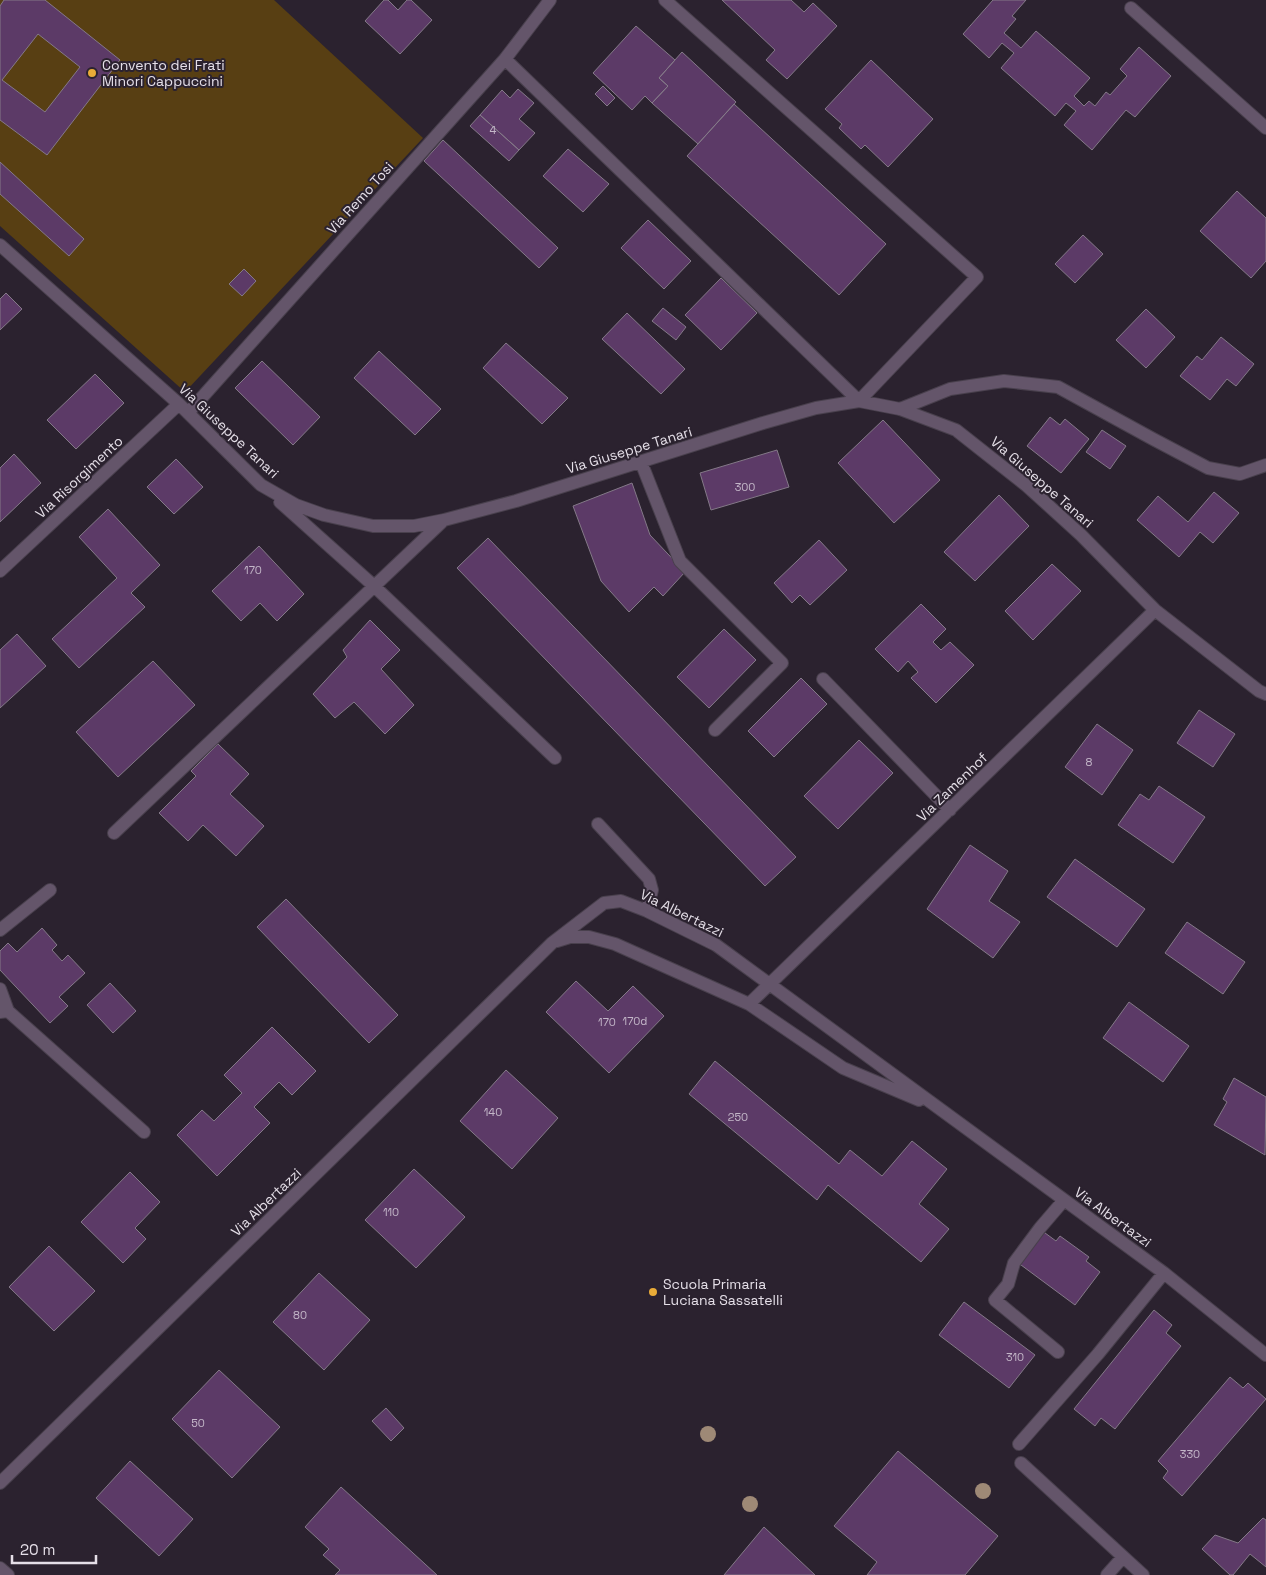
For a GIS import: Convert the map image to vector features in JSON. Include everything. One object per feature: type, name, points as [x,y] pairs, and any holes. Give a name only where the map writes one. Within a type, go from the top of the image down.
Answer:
[{"type":"street","name":"Via Remo Tosi","points":[[183,409],[505,59],[550,0]]},
{"type":"street","points":[[505,59],[859,401],[977,277],[665,0]]},
{"type":"street","points":[[1131,8],[1266,128]]},
{"type":"street","name":"Via Giuseppe Tanari","points":[[0,245],[183,409],[261,484],[296,505],[324,515],[373,526],[414,526],[516,501],[807,411],[859,401],[900,409],[956,430],[1027,486],[1081,536],[1155,610],[1202,648],[1259,691],[1266,694]]},
{"type":"street","points":[[900,409],[950,389],[1004,381],[1058,386],[1208,468],[1240,474],[1266,465]]},
{"type":"street","name":"Via Risorgimento","points":[[0,571],[183,409]]},
{"type":"street","points":[[640,462],[680,561],[782,663],[715,730]]},
{"type":"street","points":[[261,484],[374,586],[554,758]]},
{"type":"street","points":[[114,832],[444,520]]},
{"type":"street","name":"Via Zamenhof","points":[[770,985],[1155,610]]},
{"type":"street","points":[[823,679],[950,810]]},
{"type":"street","points":[[598,824],[649,879],[652,890],[647,911]]},
{"type":"street","points":[[0,930],[50,890]]},
{"type":"street","name":"Via Albertazzi","points":[[0,1483],[552,942],[604,903],[621,901],[647,911],[716,945],[1164,1273],[1266,1355]]},
{"type":"street","name":"Via Albertazzi","points":[[552,942],[570,937],[589,937],[615,944],[749,1004],[843,1068],[938,1109]]},
{"type":"street","points":[[749,1004],[770,985]]},
{"type":"street","points":[[0,989],[4,1012],[144,1132]]},
{"type":"street","points":[[1058,1352],[995,1300],[1008,1284],[1014,1262],[1064,1200]]},
{"type":"street","points":[[1018,1444],[1098,1354],[1164,1273]]},
{"type":"street","points":[[1021,1463],[1143,1575]]},
{"type":"street","points":[[1107,1575],[1123,1557]]},
{"type":"street","points":[[0,1568],[8,1575]]},
{"type":"shaded area","points":[[0,0],[274,0],[423,138],[185,392],[0,226]]},
{"type":"building","name":"Convento dei Frati Minori Cappuccini","points":[[4,0],[45,0],[120,60],[47,155],[0,120],[0,6]],"holes":[[[38,34],[80,67],[45,112],[2,80]]]},
{"type":"building","points":[[384,0],[388,0],[398,10],[407,0],[411,0],[432,20],[400,54],[365,21]]},
{"type":"building","points":[[722,0],[791,0],[804,12],[813,3],[837,26],[787,79],[766,60],[775,50]]},
{"type":"building","points":[[993,0],[1026,0],[1012,16],[1016,19],[1004,33],[1021,48],[1036,31],[1090,78],[1074,96],[1084,106],[1089,101],[1095,106],[1106,92],[1110,95],[1127,76],[1120,69],[1139,47],[1171,76],[1135,117],[1126,110],[1092,150],[1064,125],[1076,111],[1066,103],[1055,116],[1001,68],[1014,53],[1002,43],[989,58],[963,34]]},
{"type":"building","points":[[636,26],[675,60],[659,78],[668,86],[652,103],[645,96],[632,110],[593,73]]},
{"type":"building","points":[[682,52],[736,102],[698,144],[652,103],[668,86],[659,78]]},
{"type":"building","points":[[871,60],[933,119],[888,167],[865,145],[861,149],[839,128],[842,124],[825,109]]},
{"type":"building","points":[[603,86],[615,98],[607,106],[595,94]]},
{"type":"building","points":[[518,89],[534,103],[519,119],[535,133],[519,150],[480,115],[502,90],[510,98]]},
{"type":"building","points":[[734,104],[886,244],[839,295],[687,156]]},
{"type":"building","points":[[480,115],[519,150],[509,161],[470,126]]},
{"type":"building","points":[[443,140],[558,248],[539,268],[424,161]]},
{"type":"building","points":[[568,149],[609,184],[583,212],[543,176]]},
{"type":"building","points":[[0,162],[84,239],[69,256],[0,194]]},
{"type":"building","points":[[1237,191],[1266,218],[1266,261],[1251,278],[1200,231]]},
{"type":"building","points":[[648,220],[691,261],[664,289],[621,248]]},
{"type":"building","points":[[1083,235],[1103,254],[1075,283],[1055,264]]},
{"type":"building","points":[[244,269],[256,281],[242,296],[229,284]]},
{"type":"building","points":[[721,278],[757,313],[721,350],[685,315]]},
{"type":"building","points":[[6,293],[22,309],[0,330],[0,299]]},
{"type":"building","points":[[663,308],[686,327],[676,340],[652,321]]},
{"type":"building","points":[[1146,309],[1175,337],[1146,368],[1116,340]]},
{"type":"building","points":[[627,313],[685,369],[661,394],[602,339]]},
{"type":"building","points":[[1221,337],[1254,364],[1236,386],[1227,379],[1210,400],[1180,376],[1197,356],[1202,360]]},
{"type":"building","points":[[506,343],[568,398],[542,424],[483,368]]},
{"type":"building","points":[[379,351],[441,409],[415,435],[354,378]]},
{"type":"building","points":[[262,361],[320,417],[293,445],[235,388]]},
{"type":"building","points":[[95,374],[124,403],[76,449],[47,420]]},
{"type":"building","points":[[1050,417],[1060,425],[1065,419],[1089,439],[1061,473],[1027,446]]},
{"type":"building","points":[[883,420],[940,480],[894,523],[838,463]]},
{"type":"building","points":[[1102,430],[1126,446],[1110,469],[1086,452]]},
{"type":"building","points":[[777,450],[789,487],[711,510],[700,473]]},
{"type":"building","points":[[14,454],[41,483],[0,522],[0,468]]},
{"type":"building","points":[[176,459],[203,487],[174,514],[147,487]]},
{"type":"building","points":[[632,483],[650,535],[685,572],[663,596],[654,587],[629,612],[601,581],[573,506]]},
{"type":"building","points":[[1214,492],[1239,513],[1213,543],[1200,532],[1179,557],[1137,520],[1158,496],[1188,522]]},
{"type":"building","points":[[999,495],[1029,526],[975,581],[944,552]]},
{"type":"building","points":[[108,509],[160,565],[131,593],[145,607],[79,668],[52,639],[117,578],[79,537]]},
{"type":"building","points":[[488,538],[796,857],[765,886],[457,568]]},
{"type":"building","points":[[819,540],[847,570],[810,605],[800,595],[792,603],[774,583]]},
{"type":"building","points":[[259,546],[304,594],[277,621],[260,603],[241,621],[212,591]]},
{"type":"building","points":[[1052,564],[1081,591],[1033,640],[1005,611]]},
{"type":"building","points":[[921,604],[946,629],[933,642],[941,650],[950,642],[974,665],[936,703],[911,678],[918,672],[908,661],[898,672],[875,649]]},
{"type":"building","points":[[370,620],[400,650],[381,669],[414,705],[385,734],[354,702],[335,718],[313,694],[347,657],[343,650]]},
{"type":"building","points":[[724,629],[756,660],[709,708],[677,677]]},
{"type":"building","points":[[17,634],[46,666],[0,708],[0,650]]},
{"type":"building","points":[[153,661],[195,705],[118,777],[76,732]]},
{"type":"building","points":[[801,678],[827,704],[774,757],[748,731]]},
{"type":"building","points":[[1199,710],[1235,734],[1213,767],[1177,743]]},
{"type":"building","points":[[1097,724],[1133,750],[1102,795],[1065,767]]},
{"type":"building","points":[[859,740],[893,773],[838,829],[804,796]]},
{"type":"building","points":[[218,744],[249,774],[230,794],[264,826],[236,856],[203,825],[188,841],[159,813],[196,776],[191,771]]},
{"type":"building","points":[[1159,786],[1205,817],[1173,863],[1118,825],[1140,794],[1149,800]]},
{"type":"building","points":[[970,845],[1008,871],[989,901],[1020,922],[993,958],[927,909]]},
{"type":"building","points":[[1075,859],[1145,909],[1117,947],[1047,897]]},
{"type":"building","points":[[286,899],[398,1015],[369,1043],[257,927]]},
{"type":"building","points":[[1187,922],[1245,962],[1223,994],[1165,953]]},
{"type":"building","points":[[42,928],[57,945],[52,950],[62,961],[68,955],[85,973],[59,997],[68,1006],[50,1023],[0,970],[0,951],[8,943],[17,952]]},
{"type":"building","points":[[576,981],[608,1011],[633,986],[664,1016],[609,1073],[546,1012]]},
{"type":"building","points":[[110,983],[136,1011],[113,1033],[87,1005]]},
{"type":"building","points":[[1129,1002],[1189,1046],[1163,1082],[1103,1038]]},
{"type":"building","points":[[272,1027],[316,1071],[292,1095],[279,1082],[254,1107],[270,1123],[217,1176],[177,1135],[202,1110],[214,1121],[242,1093],[224,1075]]},
{"type":"building","points":[[715,1061],[839,1164],[850,1150],[882,1176],[912,1141],[947,1169],[919,1204],[949,1229],[921,1262],[828,1185],[817,1200],[689,1094]]},
{"type":"building","points":[[506,1070],[558,1118],[512,1169],[460,1121]]},
{"type":"building","points":[[1234,1078],[1266,1097],[1265,1155],[1214,1125],[1227,1102],[1223,1099]]},
{"type":"building","points":[[414,1169],[465,1217],[416,1268],[365,1220]]},
{"type":"building","points":[[130,1172],[160,1202],[135,1228],[146,1239],[123,1263],[81,1222]]},
{"type":"building","points":[[1041,1230],[1056,1241],[1060,1236],[1089,1257],[1086,1261],[1100,1272],[1075,1305],[1017,1262]]},
{"type":"building","points":[[49,1246],[95,1291],[54,1331],[9,1287]]},
{"type":"building","points":[[319,1273],[370,1320],[324,1370],[273,1322]]},
{"type":"building","points":[[964,1302],[1035,1355],[1009,1388],[939,1335]]},
{"type":"building","points":[[1154,1310],[1172,1325],[1166,1333],[1181,1346],[1115,1429],[1101,1418],[1095,1426],[1074,1409]]},
{"type":"building","points":[[219,1370],[280,1427],[232,1478],[172,1419]]},
{"type":"building","points":[[1230,1377],[1243,1388],[1248,1383],[1266,1399],[1182,1496],[1163,1478],[1168,1471],[1158,1461]]},
{"type":"building","points":[[386,1408],[404,1428],[391,1441],[372,1421]]},
{"type":"building","points":[[898,1451],[998,1536],[965,1575],[867,1575],[877,1562],[834,1526]]},
{"type":"building","points":[[130,1461],[193,1519],[159,1556],[96,1498]]},
{"type":"building","points":[[341,1487],[437,1575],[335,1575],[340,1570],[323,1555],[329,1549],[305,1527]]},
{"type":"building","points":[[1263,1518],[1266,1520],[1266,1567],[1250,1554],[1233,1575],[1230,1575],[1202,1549],[1215,1535],[1238,1543]]},
{"type":"building","points":[[764,1527],[815,1575],[724,1575]]},
{"type":"place","name":"Convento dei Frati Minori Cappuccini","points":[[92,73]]},
{"type":"place","name":"Scuola Primaria Luciana Sassatelli","points":[[653,1292]]}]
